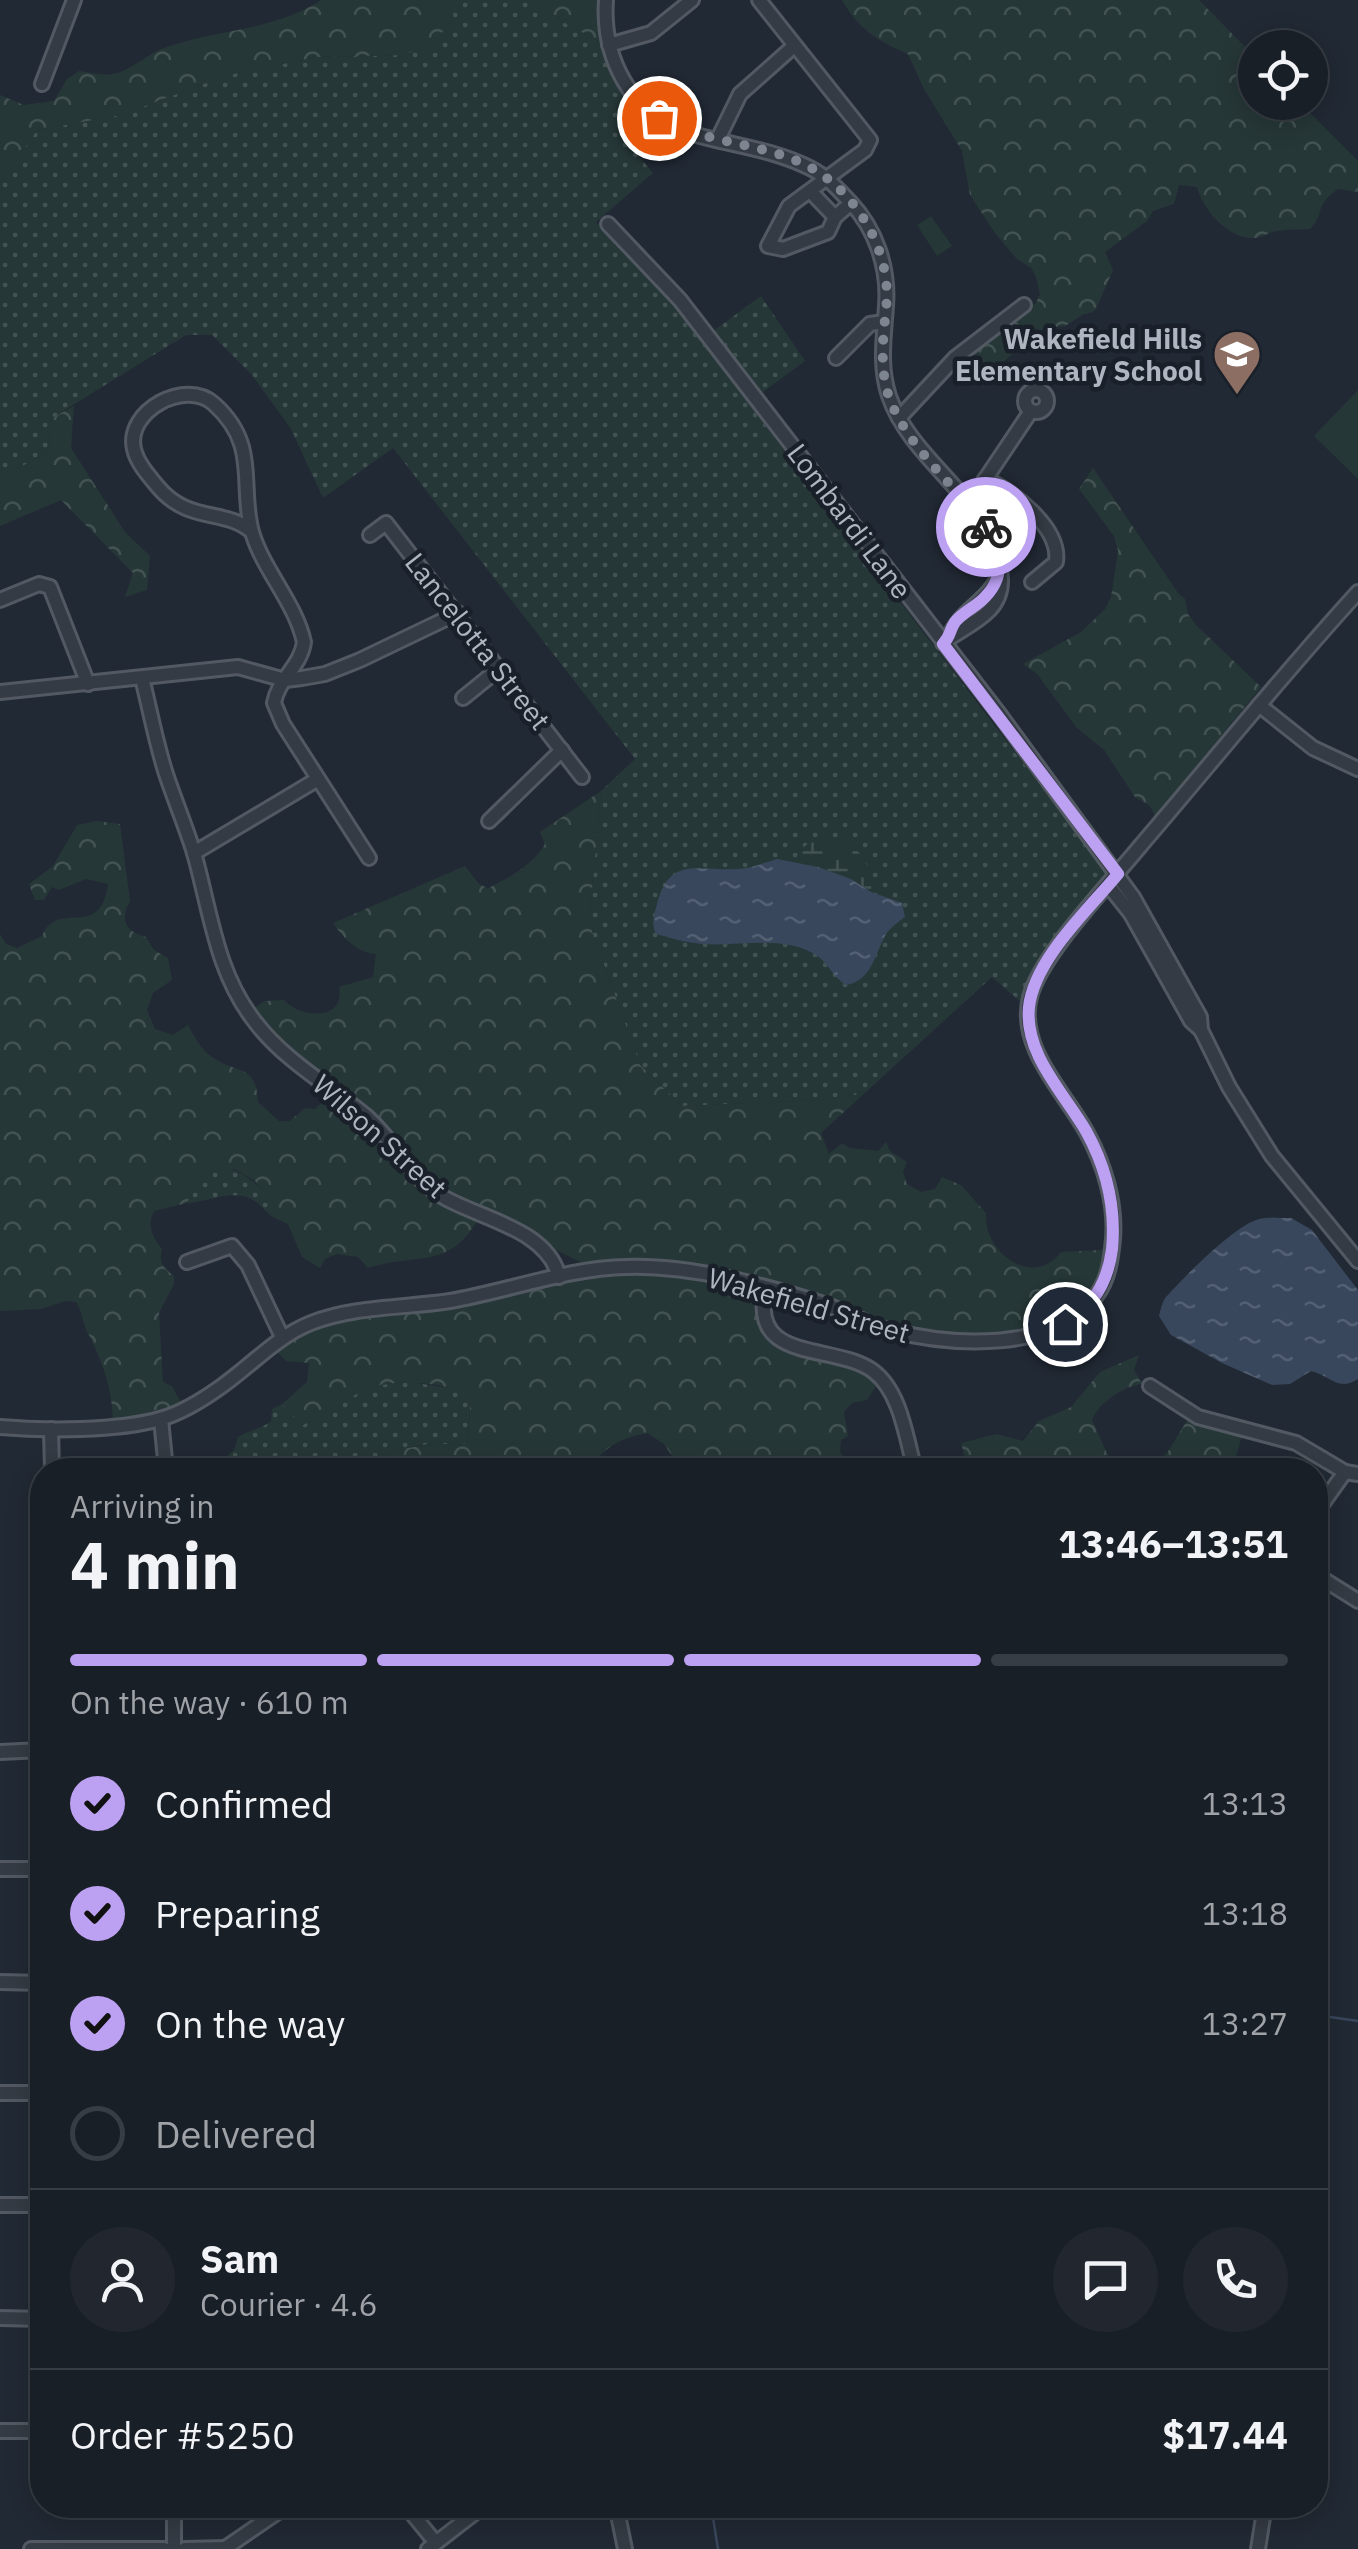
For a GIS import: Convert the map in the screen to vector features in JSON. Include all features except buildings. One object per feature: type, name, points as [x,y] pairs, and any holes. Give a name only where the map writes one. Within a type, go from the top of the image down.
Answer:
[{"type":"street","points":[[42,84],[74,0]]},
{"type":"street","points":[[606,0],[609,45],[621,78],[642,105],[674,126],[772,152],[827,178],[869,228],[882,259],[886,298],[884,373],[889,396],[916,444],[995,543],[1001,589],[991,608],[964,632],[946,641]]},
{"type":"street","points":[[609,45],[651,33],[692,0]]},
{"type":"street","points":[[759,0],[870,140],[865,150],[789,206],[768,246],[783,249],[828,232],[835,217],[851,203]]},
{"type":"street","points":[[718,139],[740,94],[794,46]]},
{"type":"street","points":[[810,191],[835,217]]},
{"type":"street","name":"Lombardi Lane","points":[[608,224],[680,300],[946,641],[1118,874],[1200,1016],[1202,1030]]},
{"type":"street","points":[[899,418],[954,358],[1024,305]]},
{"type":"street","points":[[836,358],[870,324],[884,322]]},
{"type":"street","points":[[252,532],[240,522],[183,509],[150,476],[136,454],[133,439],[140,420],[151,408],[184,396],[204,398],[215,405],[240,441],[246,459],[252,532],[302,633],[303,651],[275,694],[275,707],[370,858]]},
{"type":"street","points":[[968,505],[1031,411]]},
{"type":"street","points":[[985,479],[1020,501],[1054,544],[1056,562],[1032,582]]},
{"type":"street","name":"Lancelotta Street","points":[[370,535],[386,523],[582,777]]},
{"type":"street","points":[[0,600],[38,584],[50,586],[88,684]]},
{"type":"street","name":"Wakefield Street","points":[[0,1428],[51,1429],[161,1419],[204,1398],[282,1337],[314,1322],[352,1311],[434,1304],[625,1267],[666,1268],[766,1289],[828,1305],[886,1330],[981,1341],[1058,1327],[1078,1315],[1105,1281],[1114,1225],[1111,1202],[1088,1135],[1035,1047],[1028,1007],[1036,980],[1108,886],[1358,592]]},
{"type":"street","points":[[0,692],[246,667],[285,680],[325,674],[458,613]]},
{"type":"street","points":[[463,698],[500,668]]},
{"type":"street","name":"Wilson Street","points":[[142,678],[165,771],[194,853],[210,930],[234,992],[257,1025],[276,1046],[384,1133],[427,1185],[460,1206],[532,1240],[550,1253],[560,1277]]},
{"type":"street","points":[[1259,705],[1313,748],[1358,769]]},
{"type":"street","points":[[488,821],[562,750]]},
{"type":"street","points":[[194,853],[318,779]]},
{"type":"street","points":[[1108,886],[1131,914],[1191,1021],[1202,1030],[1239,1105],[1272,1156],[1358,1261]]},
{"type":"street","points":[[187,1262],[232,1246],[248,1264],[282,1337]]},
{"type":"street","points":[[766,1289],[762,1304],[765,1322],[777,1338],[802,1350],[852,1360],[875,1372],[898,1409],[912,1458]]},
{"type":"street","points":[[1150,1386],[1198,1418],[1296,1443],[1324,1458]]},
{"type":"street","points":[[161,1419],[165,1458]]},
{"type":"street","points":[[51,1429],[52,1458]]},
{"type":"street","points":[[1328,1460],[1352,1473],[1328,1500]]},
{"type":"street","points":[[1328,1582],[1358,1601]]},
{"type":"street","points":[[0,1752],[30,1751]]},
{"type":"street","points":[[0,1869],[30,1869]]},
{"type":"street","points":[[0,1982],[30,1983]]},
{"type":"street","points":[[0,2093],[30,2093]]},
{"type":"street","points":[[0,2205],[30,2205]]},
{"type":"street","points":[[0,2318],[30,2319]]},
{"type":"street","points":[[0,2431],[30,2431]]},
{"type":"street","points":[[174,2518],[174,2549]]},
{"type":"street","points":[[185,2549],[224,2549],[269,2518]]},
{"type":"street","points":[[414,2518],[432,2546],[468,2518]]},
{"type":"street","points":[[618,2518],[624,2549]]},
{"type":"street","points":[[1258,2549],[1262,2518]]},
{"type":"street","points":[[31,2549],[164,2549]]},
{"type":"green space","points":[[321,0],[451,0],[454,20],[429,46],[401,55],[317,57],[227,75],[121,115],[37,130],[0,184],[0,95],[24,105],[54,101],[67,79],[79,71],[117,73],[159,50],[283,18]]},
{"type":"green space","points":[[451,0],[538,0],[546,12],[601,43],[616,81],[641,113],[629,144],[653,173],[596,222],[705,337],[761,296],[805,361],[748,403],[1105,870],[1104,877],[1040,958],[1021,1002],[992,977],[867,1091],[822,1100],[682,1106],[640,1065],[589,923],[601,791],[635,759],[393,448],[323,498],[291,429],[252,375],[212,335],[186,335],[52,418],[47,453],[0,478],[0,184],[37,130],[121,115],[227,75],[317,57],[401,55]]},
{"type":"green space","points":[[538,0],[598,0],[601,43],[546,12]]},
{"type":"green space","points":[[842,0],[1199,0],[1238,40],[1238,120],[1317,120],[1358,161],[1358,192],[1338,189],[1323,205],[1310,229],[1281,230],[1254,238],[1235,234],[1218,222],[1197,187],[1179,185],[1174,204],[1153,211],[1147,221],[1105,252],[1113,270],[1096,309],[1065,326],[1044,328],[998,366],[988,372],[977,370],[969,356],[1036,303],[1040,294],[1036,277],[995,233],[970,195],[962,151],[924,89],[908,54],[870,33]]},
{"type":"green space","points":[[931,216],[952,246],[937,256],[917,225]]},
{"type":"green space","points":[[1358,390],[1358,479],[1314,436]]},
{"type":"green space","points":[[74,406],[71,448],[125,532],[150,556],[147,590],[125,597],[133,573],[61,500],[0,526],[0,478],[47,453],[52,418]]},
{"type":"green space","points":[[1093,468],[1185,599],[1195,624],[1261,687],[1155,816],[1150,806],[1135,797],[1104,750],[1077,728],[1037,674],[1023,664],[1081,632],[1105,609],[1111,597],[1118,551],[1114,536],[1079,489]]},
{"type":"green space","points":[[601,791],[589,923],[640,1065],[682,1106],[822,1100],[867,1091],[821,1133],[829,1154],[842,1143],[850,1148],[878,1151],[886,1142],[890,1151],[907,1162],[903,1172],[907,1184],[921,1192],[935,1189],[942,1177],[961,1185],[986,1213],[987,1228],[1001,1253],[1025,1266],[1050,1263],[1061,1252],[1119,1249],[1115,1272],[1102,1295],[1051,1335],[1016,1345],[957,1349],[886,1336],[760,1290],[762,1318],[775,1338],[851,1363],[878,1383],[867,1400],[852,1403],[844,1412],[848,1436],[841,1440],[843,1458],[674,1458],[664,1444],[647,1433],[614,1445],[598,1458],[385,1458],[398,1448],[467,1443],[471,1399],[437,1385],[380,1385],[369,1387],[303,1425],[282,1404],[307,1382],[309,1363],[286,1361],[272,1347],[320,1322],[404,1308],[586,1265],[523,1233],[479,1218],[468,1235],[444,1253],[368,1268],[358,1257],[337,1254],[325,1259],[320,1268],[302,1257],[288,1224],[273,1217],[274,1204],[254,1180],[218,1165],[206,1169],[187,1203],[154,1211],[151,1221],[153,1235],[162,1249],[163,1264],[174,1276],[174,1284],[159,1313],[163,1382],[172,1386],[184,1409],[113,1425],[106,1376],[76,1302],[0,1311],[0,934],[6,944],[17,948],[42,936],[58,920],[88,916],[104,901],[108,884],[86,879],[59,890],[52,887],[44,900],[35,900],[29,884],[53,866],[77,825],[97,821],[120,824],[130,901],[126,924],[168,958],[172,980],[153,993],[147,1010],[155,1029],[173,1035],[188,1025],[208,1054],[249,1075],[258,1102],[279,1121],[290,1121],[305,1108],[315,1109],[331,1094],[247,1012],[265,1001],[284,1000],[301,1011],[329,1011],[336,1006],[339,987],[373,977],[376,954],[352,944],[333,923],[465,866],[479,884],[488,888],[520,870],[540,852],[545,844],[540,832]]},
{"type":"green space","points":[[827,836],[847,843],[861,855],[869,872],[871,892],[851,878],[793,862],[806,845]]},
{"type":"green space","points":[[218,1165],[257,1184],[274,1204],[273,1217],[256,1202],[238,1195],[187,1203],[206,1169]]},
{"type":"green space","points":[[1139,1355],[1134,1370],[1142,1384],[1112,1396],[1092,1420],[1109,1458],[965,1458],[961,1443],[997,1434],[1023,1441],[1039,1421],[1071,1407],[1100,1372]]},
{"type":"green space","points":[[410,1382],[462,1390],[471,1399],[467,1443],[398,1448],[385,1458],[225,1458],[234,1450],[238,1437],[271,1421],[272,1409],[282,1404],[303,1425],[369,1386]]},
{"type":"green space","points":[[1188,1419],[1242,1436],[1236,1458],[1161,1458]]},
{"type":"water","points":[[777,859],[818,867],[902,903],[905,917],[886,934],[862,978],[846,985],[819,957],[790,945],[685,942],[656,934],[653,923],[657,904],[663,888],[678,872],[744,868]]},
{"type":"water","points":[[1291,1218],[1312,1230],[1358,1290],[1358,1379],[1351,1383],[1340,1384],[1311,1371],[1290,1384],[1272,1385],[1171,1335],[1159,1316],[1166,1297],[1237,1231],[1259,1219]]},
{"type":"waterway","points":[[1328,2015],[1358,2021]]},
{"type":"waterway","points":[[713,2518],[718,2549]]},
{"type":"way so far","points":[[659,118],[686,131],[762,149],[806,166],[827,178],[860,214],[877,245],[886,278],[882,356],[891,402],[916,444],[986,527]]},
{"type":"place","name":"Wakefield Hills Elementary School","points":[[1237,396]]},
{"type":"route","points":[[986,527],[997,548],[1000,574],[990,592],[955,622],[943,644],[1118,874],[1047,961],[1028,1007],[1035,1047],[1088,1135],[1114,1216],[1105,1281],[1088,1306],[1065,1324]]}]
